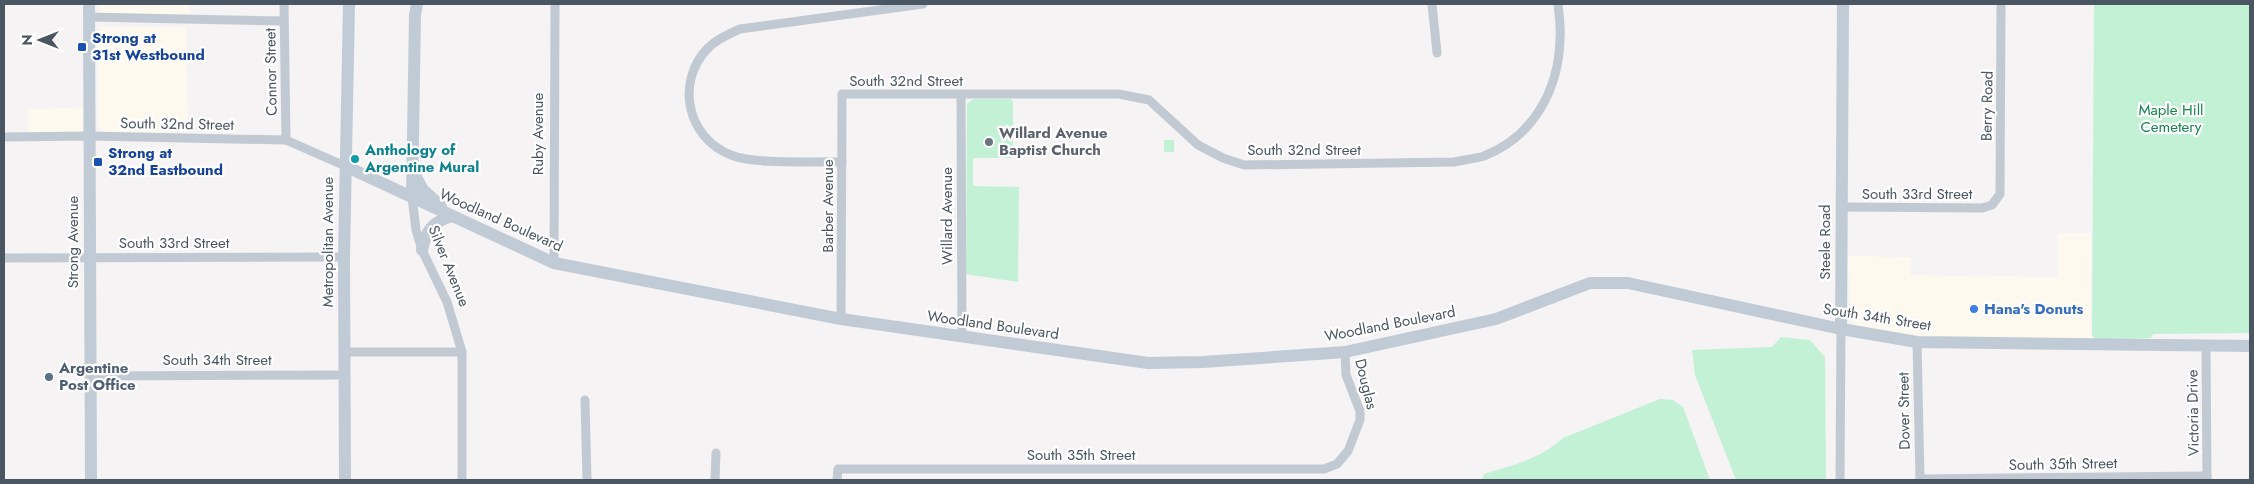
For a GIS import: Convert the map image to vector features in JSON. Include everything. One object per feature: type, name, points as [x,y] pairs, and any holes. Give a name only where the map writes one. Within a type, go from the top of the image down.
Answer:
[{"type":"street","name":"Strong Avenue","points":[[90,4],[91,480]]},
{"type":"street","name":"Connor Street","points":[[284,4],[286,140]]},
{"type":"street","name":"Metropolitan Avenue","points":[[345,480],[344,258],[349,4]]},
{"type":"street","name":"Ruby Avenue","points":[[554,264],[555,4]]},
{"type":"street","points":[[842,162],[753,160],[732,156],[714,146],[698,129],[691,110],[688,93],[691,73],[708,47],[723,36],[740,29],[923,4]]},
{"type":"street","points":[[1432,4],[1437,53]]},
{"type":"street","name":"South 32nd Street","points":[[842,94],[1102,92],[1149,100],[1198,145],[1224,158],[1244,165],[1454,162],[1483,156],[1512,142],[1535,119],[1555,82],[1560,38],[1558,4]]},
{"type":"street","name":"Steele Road","points":[[1840,480],[1843,4]]},
{"type":"street","name":"Berry Road","points":[[1992,205],[2000,194],[2001,6]]},
{"type":"street","name":"Silver Avenue","points":[[415,7],[412,197],[416,230],[422,250],[446,302],[462,352],[462,480]]},
{"type":"street","points":[[90,17],[284,21]]},
{"type":"street","name":"Barber Avenue","points":[[841,319],[842,94]]},
{"type":"street","name":"Willard Avenue","points":[[962,94],[962,336]]},
{"type":"street","name":"South 32nd Street","points":[[4,137],[90,136],[286,140],[345,166]]},
{"type":"street","name":"Woodland Boulevard","points":[[345,166],[554,264],[841,319],[1165,364],[1345,352],[1496,319],[1590,283],[1616,282],[1653,289]]},
{"type":"street","points":[[413,171],[423,190],[452,216],[434,223],[427,231],[422,250]]},
{"type":"street","name":"South 33rd Street","points":[[1842,207],[1982,208],[1992,205]]},
{"type":"street","name":"South 33rd Street","points":[[4,258],[344,258]]},
{"type":"street","name":"South 34th Street","points":[[1653,289],[1841,329],[1917,342],[2250,346]]},
{"type":"street","name":"Dover Street","points":[[1917,342],[1920,479]]},
{"type":"street","name":"Victoria Drive","points":[[2206,346],[2207,478]]},
{"type":"street","points":[[344,352],[462,352]]},
{"type":"street","name":"Douglas","points":[[1324,469],[1338,464],[1348,451],[1360,420],[1360,411],[1346,375],[1345,352]]},
{"type":"street","name":"South 34th Street","points":[[91,376],[344,375]]},
{"type":"street","points":[[586,400],[587,480]]},
{"type":"street","points":[[715,480],[716,453]]},
{"type":"street","name":"South 35th Street","points":[[837,480],[838,469],[1324,469]]},
{"type":"street","name":"South 35th Street","points":[[1920,479],[2207,478]]},
{"type":"shaded area","points":[[98,4],[190,4],[190,15],[100,15]]},
{"type":"shaded area","points":[[101,27],[186,27],[188,132],[104,133],[100,130],[98,126],[98,31]]},
{"type":"shaded area","points":[[83,108],[83,128],[81,133],[28,133],[27,109]]},
{"type":"shaded area","points":[[2058,233],[2091,233],[2091,342],[1917,336],[1855,325],[1850,319],[1848,256],[1910,257],[1910,275],[2058,277]]},
{"type":"green space","name":"Maple Hill Cemetery","points":[[2094,4],[2250,4],[2250,333],[2153,334],[2151,338],[2095,339],[2092,335]]},
{"type":"green space","points":[[973,99],[1010,99],[1013,101],[1013,158],[973,158],[973,186],[1019,187],[1018,282],[966,274],[967,104]]},
{"type":"green space","points":[[1164,140],[1174,140],[1174,152],[1164,152]]},
{"type":"green space","points":[[1781,337],[1810,340],[1825,357],[1826,480],[1736,480],[1695,375],[1692,350],[1772,347]]},
{"type":"green space","points":[[1660,399],[1673,400],[1683,407],[1710,480],[1482,480],[1484,474],[1536,456],[1563,438]]},
{"type":"place","name":"Strong at 31st Westbound","points":[[82,47]]},
{"type":"place","name":"Willard Avenue Baptist Church","points":[[989,142]]},
{"type":"place","name":"Anthology of Argentine Mural","points":[[355,159]]},
{"type":"place","name":"Strong at 32nd Eastbound","points":[[98,162]]},
{"type":"place","name":"Hana's Donuts","points":[[1974,309]]},
{"type":"place","name":"Argentine Post Office","points":[[49,377]]}]
